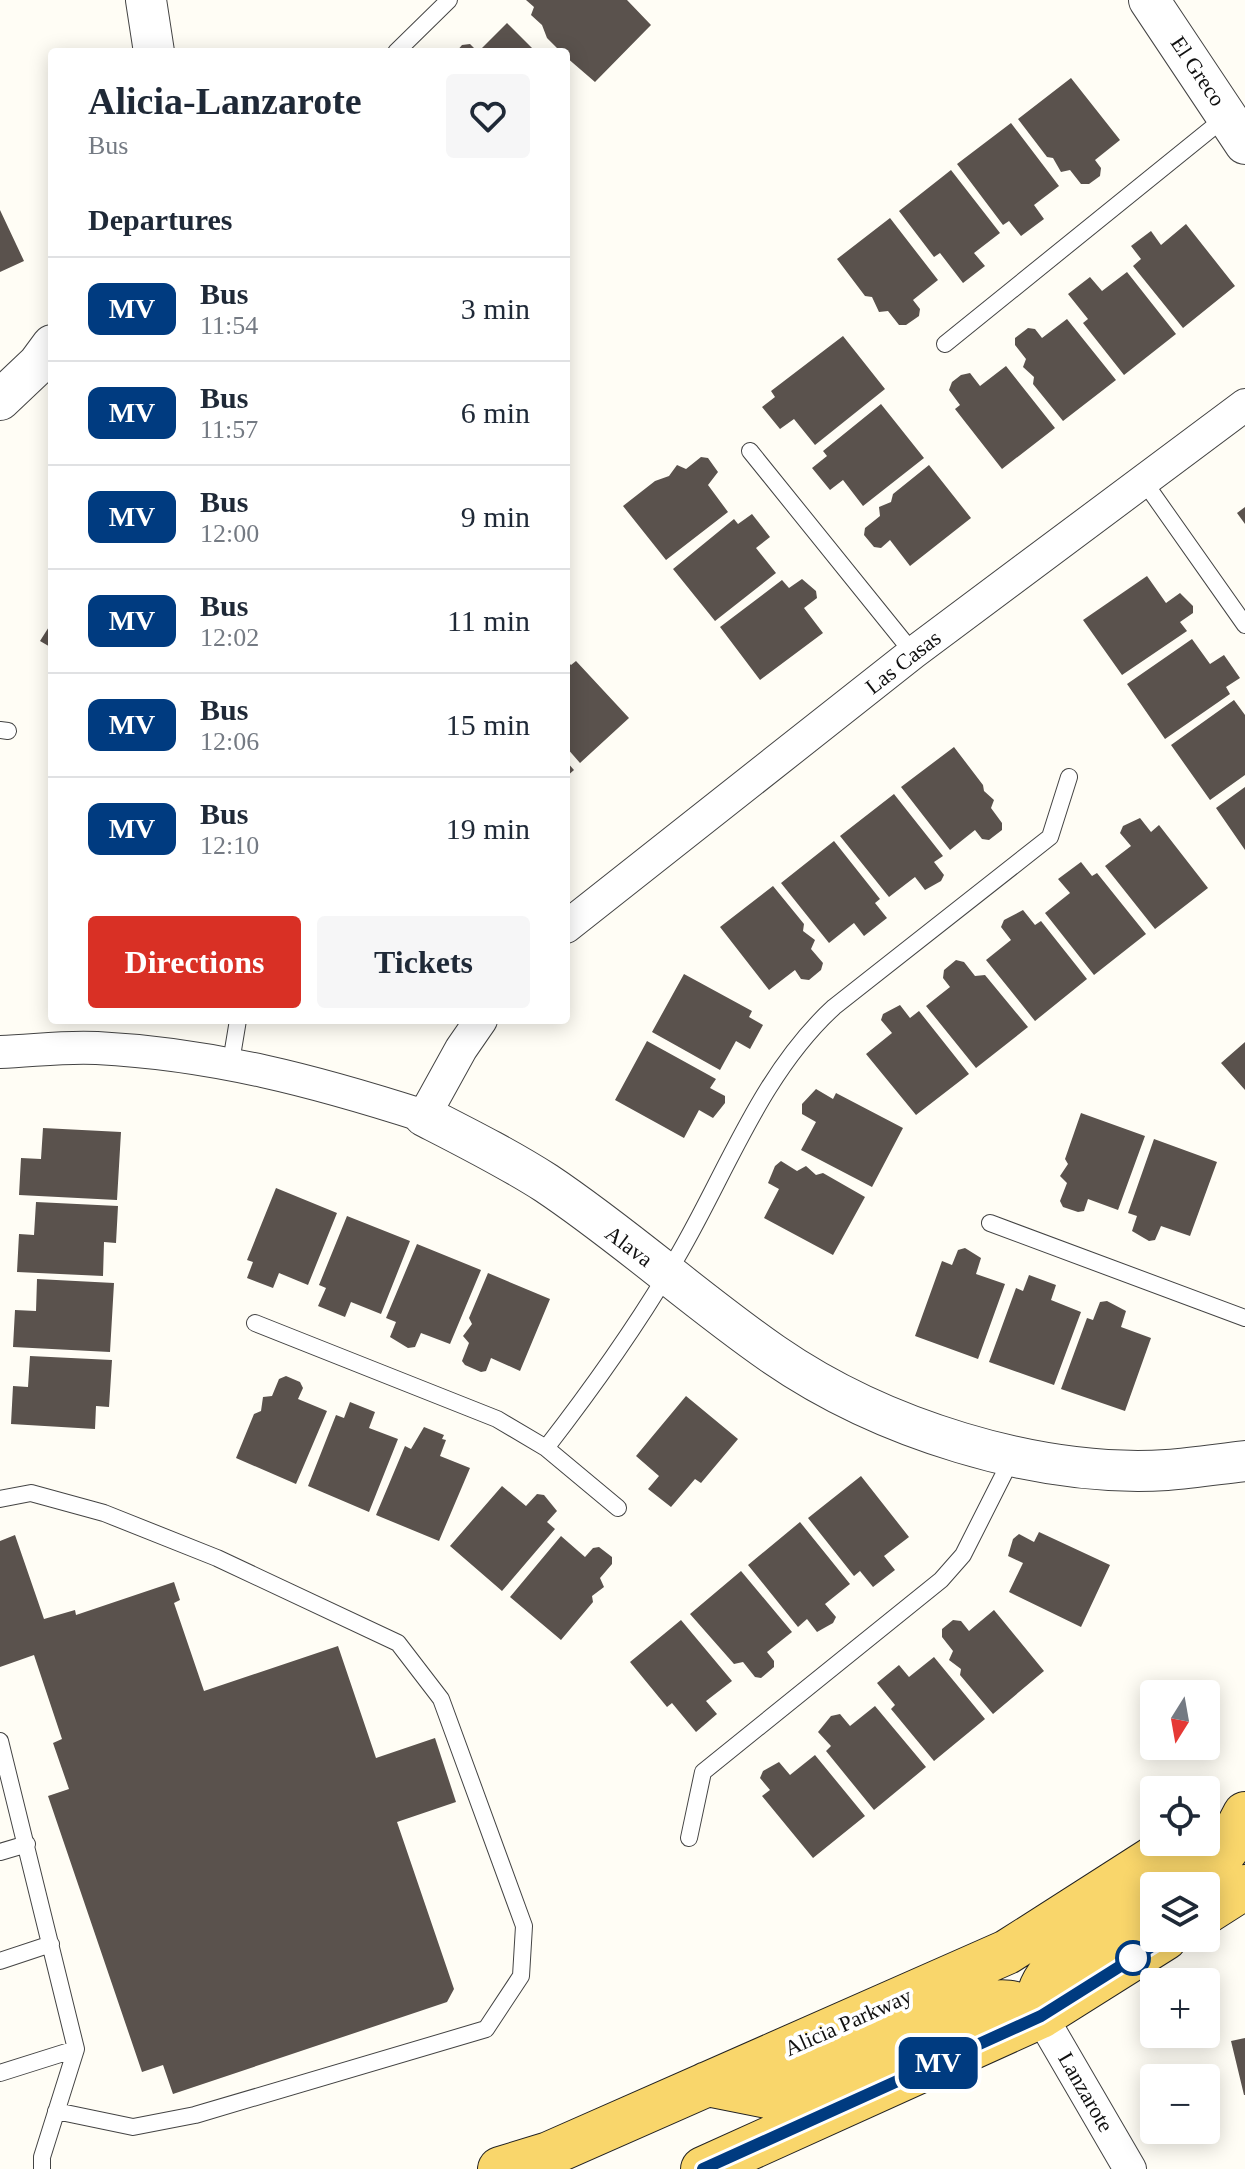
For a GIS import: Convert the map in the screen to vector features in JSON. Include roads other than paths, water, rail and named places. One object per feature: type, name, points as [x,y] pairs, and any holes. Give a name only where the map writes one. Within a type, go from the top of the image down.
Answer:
[{"type":"main road","points":[[1220,1816],[1245,1800]]},
{"type":"main road","points":[[1194,1872],[1226,1850],[1245,1814]]},
{"type":"main road","name":"Alicia Parkway","points":[[500,2169],[549,2154],[1007,1952],[1157,1856]]},
{"type":"main road","points":[[1220,1903],[1245,1887]]},
{"type":"main road","points":[[1041,2016],[1039,1997],[1046,1980],[1065,1958],[1140,1907]]},
{"type":"main road","points":[[703,2169],[1041,2016],[1143,1952]]},
{"type":"main road","points":[[707,2084],[777,2098],[973,2007],[999,2000],[1021,2003],[1041,2016]]},
{"type":"street","points":[[146,0],[153,48]]},
{"type":"street","name":"El Greco","points":[[1149,0],[1237,130]]},
{"type":"street","points":[[0,400],[48,350]]},
{"type":"street","name":"Las Casas","points":[[570,924],[913,653],[1145,483],[1245,405]]},
{"type":"street","points":[[424,1116],[478,1024]]},
{"type":"street","name":"Alava","points":[[0,1052],[95,1048],[231,1062],[310,1080],[424,1116],[547,1184],[775,1356],[842,1393],[917,1428],[1013,1456],[1085,1468],[1165,1470],[1245,1461]]},
{"type":"street","name":"Lanzarote","points":[[1041,2016],[1130,2169]]},
{"type":"lane","points":[[400,48],[449,0]]},
{"type":"lane","points":[[945,344],[1237,130]]},
{"type":"lane","points":[[750,451],[913,653]]},
{"type":"lane","points":[[1145,483],[1245,625]]},
{"type":"lane","points":[[546,1448],[666,1275],[779,1070],[802,1036],[834,1007],[1050,837],[1069,777]]},
{"type":"lane","points":[[231,1062],[237,1024]]},
{"type":"lane","points":[[990,1223],[1245,1318]]},
{"type":"lane","points":[[255,1323],[497,1419],[546,1448],[618,1508]]},
{"type":"lane","points":[[689,1838],[703,1772],[941,1580],[963,1555],[1013,1456]]},
{"type":"lane","points":[[0,1499],[31,1493],[104,1513],[217,1558],[398,1643],[441,1699],[524,1926],[521,1976],[486,2029],[195,2115],[133,2127],[56,2111]]},
{"type":"lane","points":[[0,1741],[76,2049],[42,2157],[42,2169]]},
{"type":"lane","points":[[0,1852],[27,1844]]},
{"type":"lane","points":[[0,1961],[51,1944]]},
{"type":"lane","points":[[0,2073],[76,2049]]}]
